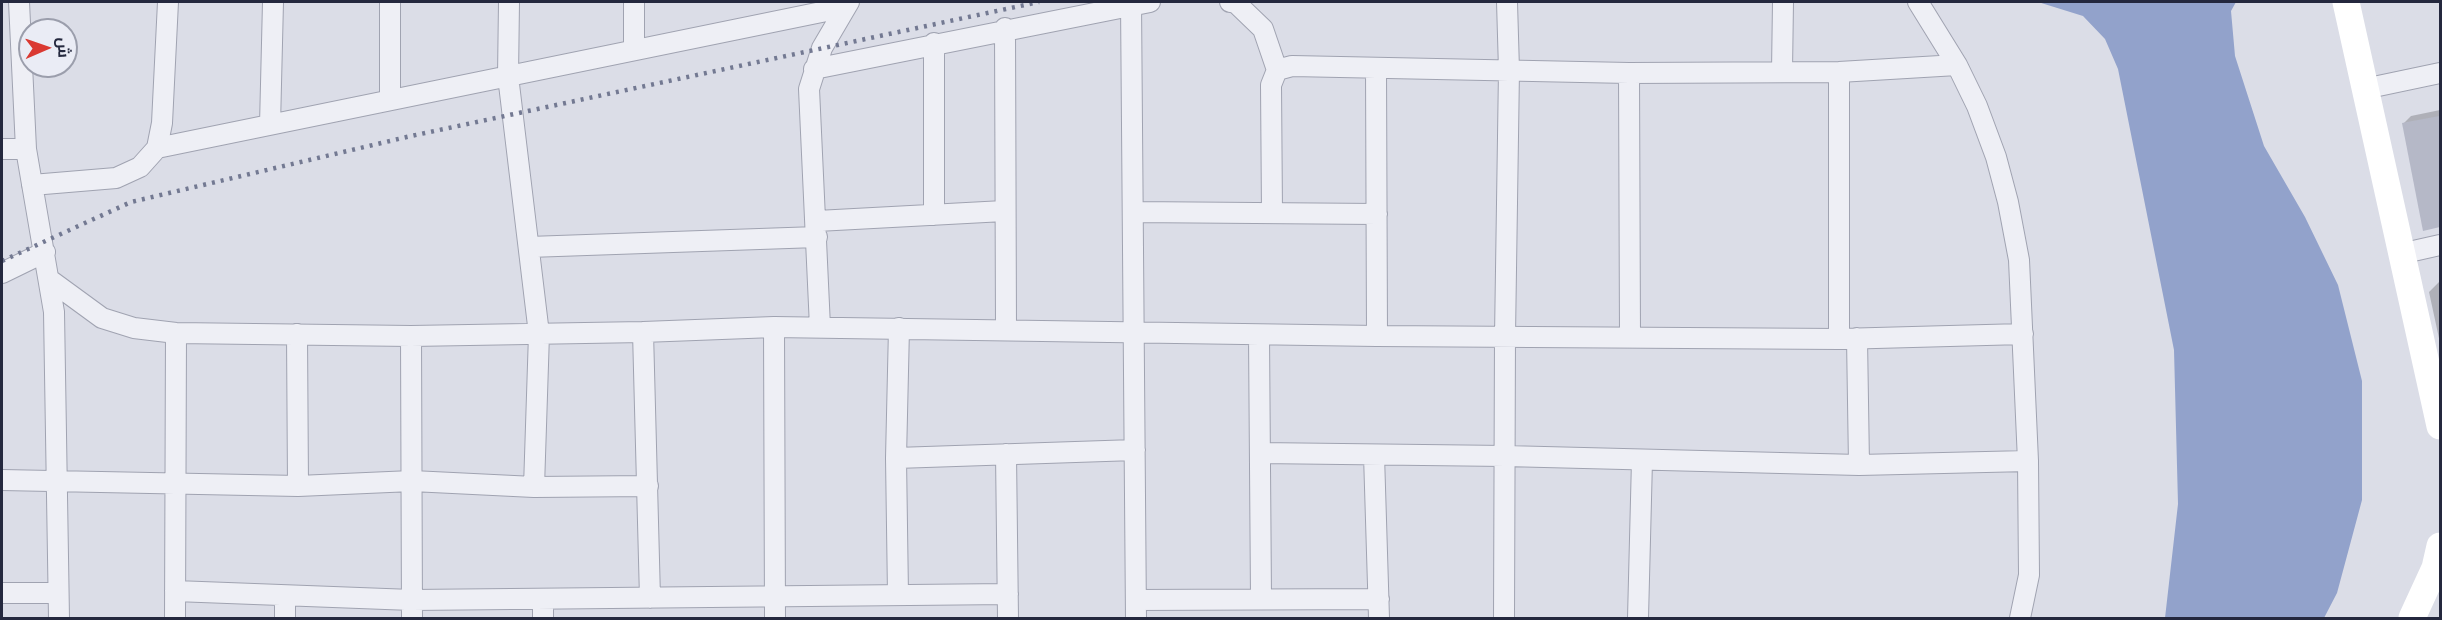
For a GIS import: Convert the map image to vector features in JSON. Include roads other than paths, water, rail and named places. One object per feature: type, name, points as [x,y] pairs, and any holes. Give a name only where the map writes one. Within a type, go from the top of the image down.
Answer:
[{"type":"street","points":[[19,2],[26,149],[54,312],[59,618]]},
{"type":"street","points":[[32,185],[116,178],[140,167],[158,148],[162,123],[168,2]]},
{"type":"street","points":[[270,124],[273,2]]},
{"type":"street","points":[[390,2],[390,100]]},
{"type":"street","points":[[509,2],[508,76],[539,334],[534,488]]},
{"type":"street","points":[[634,2],[634,50]]},
{"type":"street","points":[[814,69],[1137,2],[1133,212],[1136,609],[1261,598],[1379,609],[1374,455]]},
{"type":"street","points":[[1230,2],[1236,3],[1263,29],[1277,70],[1271,85],[1272,213]]},
{"type":"street","points":[[1504,618],[1509,70],[1507,2]]},
{"type":"street","points":[[1782,71],[1783,2]]},
{"type":"street","points":[[1918,2],[1957,65],[1981,116],[2008,202],[2019,260],[2028,461],[2029,575],[2020,618]]},
{"type":"street","points":[[2346,2],[2400,254],[2440,426]]},
{"type":"street","points":[[158,148],[848,4]]},
{"type":"street","points":[[820,327],[809,89],[822,48],[848,4]]},
{"type":"street","points":[[1005,28],[1006,329]]},
{"type":"street","points":[[934,44],[934,215]]},
{"type":"street","points":[[1277,70],[1292,66],[1629,73],[1839,72],[1957,65]]},
{"type":"street","points":[[1376,68],[1377,336]]},
{"type":"street","points":[[1839,72],[1848,339],[1859,465]]},
{"type":"street","points":[[1629,73],[1630,336]]},
{"type":"street","points":[[2364,89],[2440,73]]},
{"type":"street","points":[[2,149],[26,149]]},
{"type":"street","points":[[530,247],[817,229],[934,215],[1004,211]]},
{"type":"street","points":[[1133,212],[1377,214]]},
{"type":"street","points":[[2400,254],[2440,245]]},
{"type":"street","points":[[2,273],[45,252]]},
{"type":"street","points":[[50,279],[102,318],[134,328],[176,333],[411,336],[643,333],[820,327],[1259,335],[1848,339],[2023,334]]},
{"type":"street","points":[[774,327],[775,618]]},
{"type":"street","points":[[898,595],[896,458],[899,328]]},
{"type":"street","points":[[175,618],[176,333]]},
{"type":"street","points":[[643,333],[650,598]]},
{"type":"street","points":[[297,334],[298,486]]},
{"type":"street","points":[[1259,335],[1261,598]]},
{"type":"street","points":[[411,336],[412,609]]},
{"type":"street","points":[[896,458],[1135,450]]},
{"type":"street","points":[[1260,453],[1505,456],[1859,465],[2028,461]]},
{"type":"street","points":[[1005,454],[1008,618]]},
{"type":"street","points":[[1638,618],[1642,459]]},
{"type":"street","points":[[2,480],[55,483],[298,486],[412,481],[534,488],[648,486]]},
{"type":"street","points":[[2421,610],[2439,560]]},
{"type":"street","points":[[176,591],[285,596],[412,609],[543,609],[650,598],[1008,594]]},
{"type":"street","points":[[2,593],[58,593]]},
{"type":"street","points":[[285,596],[285,618]]},
{"type":"water","points":[[2038,2],[2236,2],[2231,11],[2235,56],[2264,146],[2305,217],[2338,285],[2362,381],[2362,500],[2337,593],[2324,618],[2165,618],[2178,504],[2174,350],[2118,69],[2105,39],[2083,16]]},
{"type":"railway","points":[[2,261],[131,202],[411,136],[1039,2]]}]
